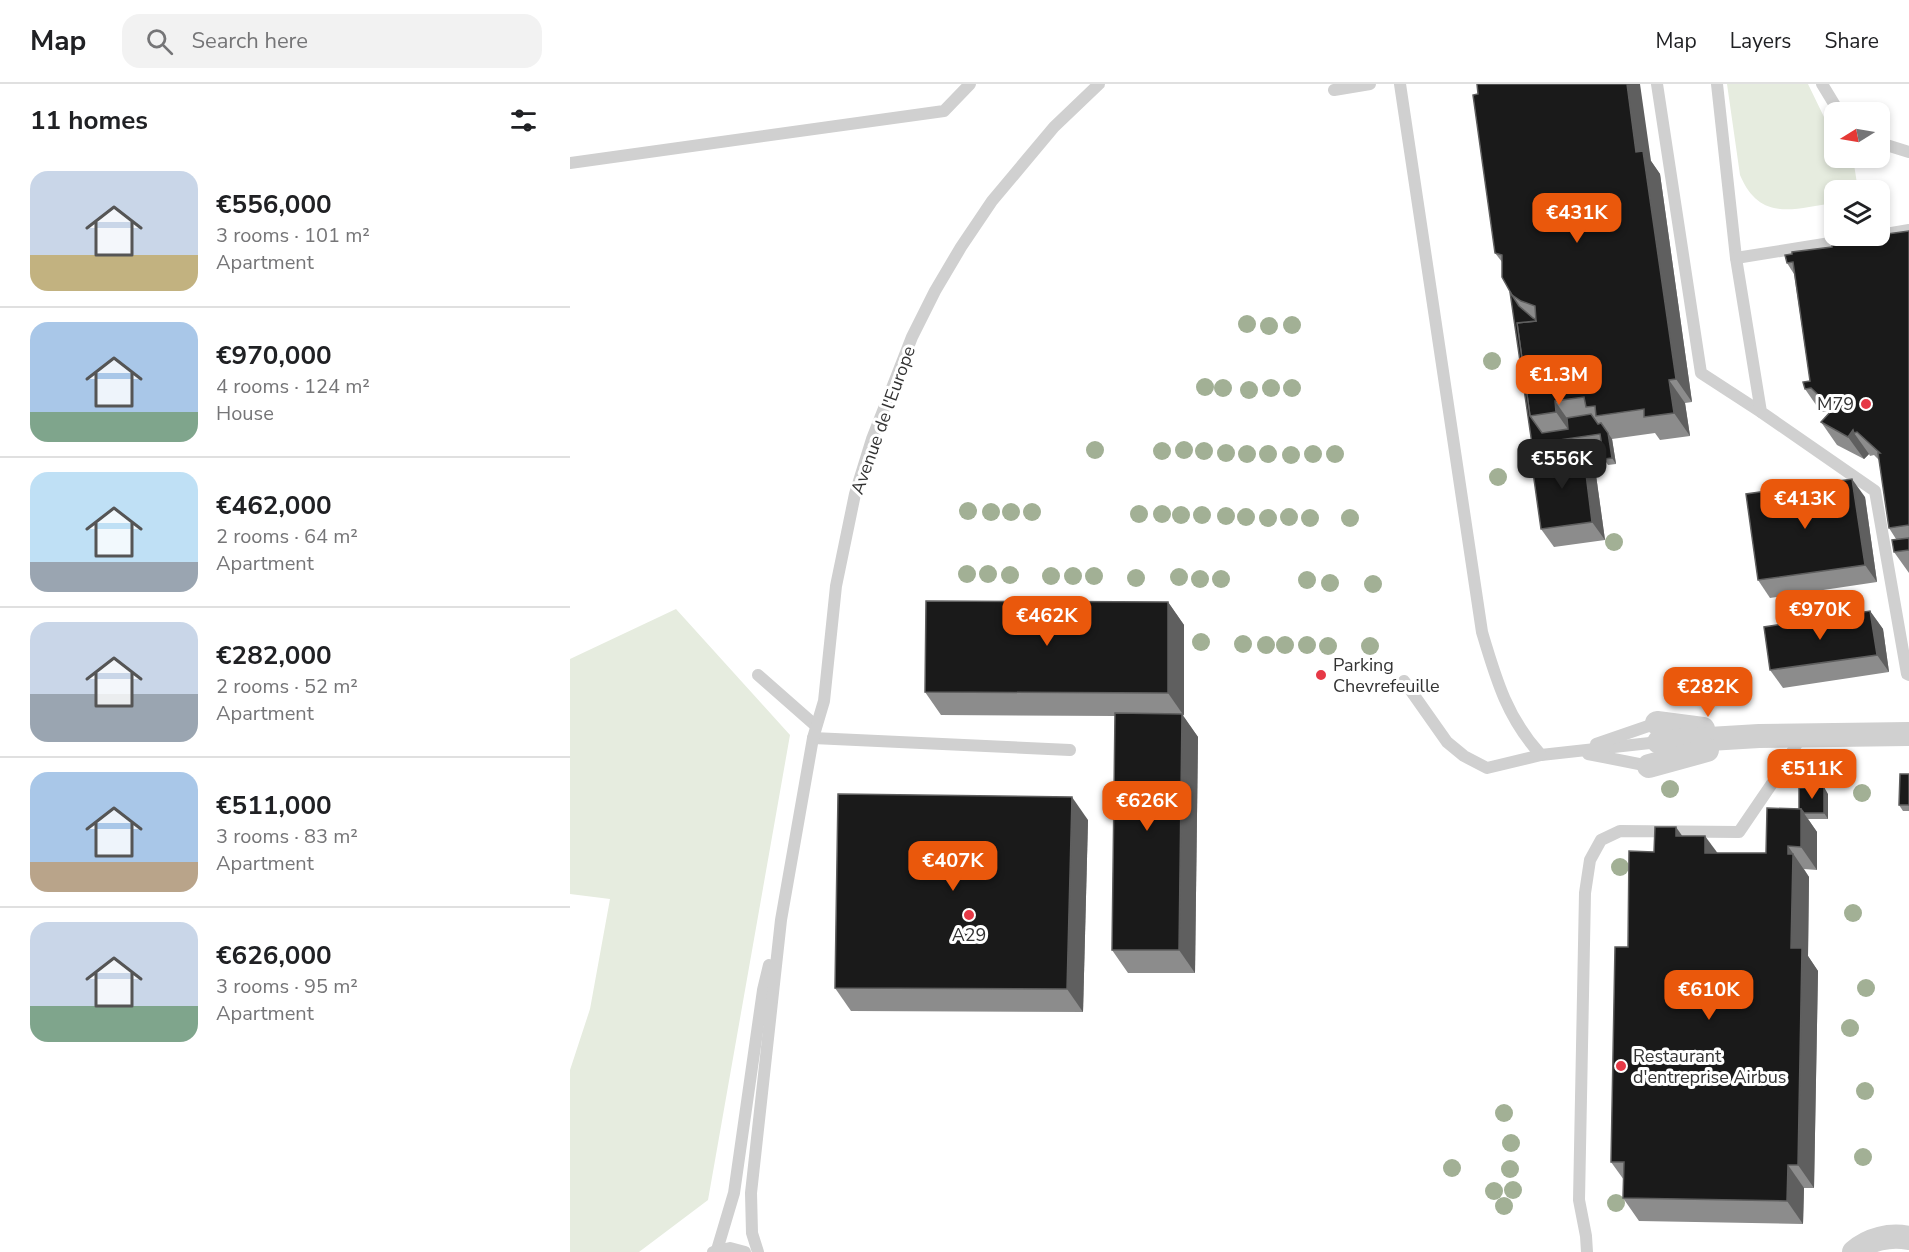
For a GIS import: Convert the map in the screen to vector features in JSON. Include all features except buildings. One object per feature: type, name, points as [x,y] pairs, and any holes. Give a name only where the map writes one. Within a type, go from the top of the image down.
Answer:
[{"type":"street","points":[[1658,732],[1759,736],[1909,734]]},
{"type":"street","points":[[1649,765],[1759,736]]},
{"type":"street","points":[[1854,1252],[1880,1238],[1909,1217]]},
{"type":"street","points":[[1880,1238],[1899,1236],[1909,1238]]},
{"type":"lane","points":[[570,163],[944,111],[969,84]]},
{"type":"lane","name":"Avenue de l'Europe","points":[[781,920],[814,732],[824,701],[836,586],[855,494],[872,439],[912,337],[956,256],[992,201],[1054,127],[1098,84]]},
{"type":"lane","points":[[1334,90],[1370,84]]},
{"type":"lane","points":[[1400,84],[1482,632],[1500,692],[1518,727],[1541,755]]},
{"type":"lane","points":[[1657,84],[1701,373],[1875,491],[1909,675]]},
{"type":"lane","points":[[1717,84],[1736,258],[1761,412]]},
{"type":"lane","points":[[1822,84],[1833,102]]},
{"type":"lane","points":[[1890,146],[1909,152]]},
{"type":"lane","points":[[1890,233],[1909,230]]},
{"type":"lane","points":[[1736,258],[1824,244]]},
{"type":"lane","points":[[758,675],[814,732],[1070,750]]},
{"type":"lane","points":[[1404,681],[1447,742],[1464,756],[1487,768],[1541,755],[1575,752],[1658,732]]},
{"type":"lane","points":[[1575,752],[1658,732]]},
{"type":"lane","points":[[1587,1252],[1580,1200],[1585,893],[1590,860],[1601,840],[1620,831],[1739,832],[1802,735]]},
{"type":"lane","points":[[1575,752],[1649,765]]},
{"type":"lane","points":[[746,1252],[730,1248],[715,1251],[734,1193],[763,990],[781,920]]},
{"type":"lane","points":[[759,1252],[752,1233],[751,1193],[781,920]]},
{"type":"shaded area","points":[[1727,84],[1808,84],[1824,117],[1824,168],[1855,168],[1856,180],[1824,180],[1824,205],[1779,209],[1757,200],[1748,190],[1740,175]]},
{"type":"shaded area","points":[[676,609],[790,735],[708,1200],[639,1252],[570,1252],[570,1070],[590,1009],[610,899],[570,894],[570,659]]},
{"type":"place","name":"M79","points":[[1866,404]]},
{"type":"place","name":"Parking Chevrefeuille","points":[[1321,675]]},
{"type":"place","name":"A29","points":[[969,915]]},
{"type":"place","name":"Restaurant d'entreprise Airbus","points":[[1621,1066]]}]
